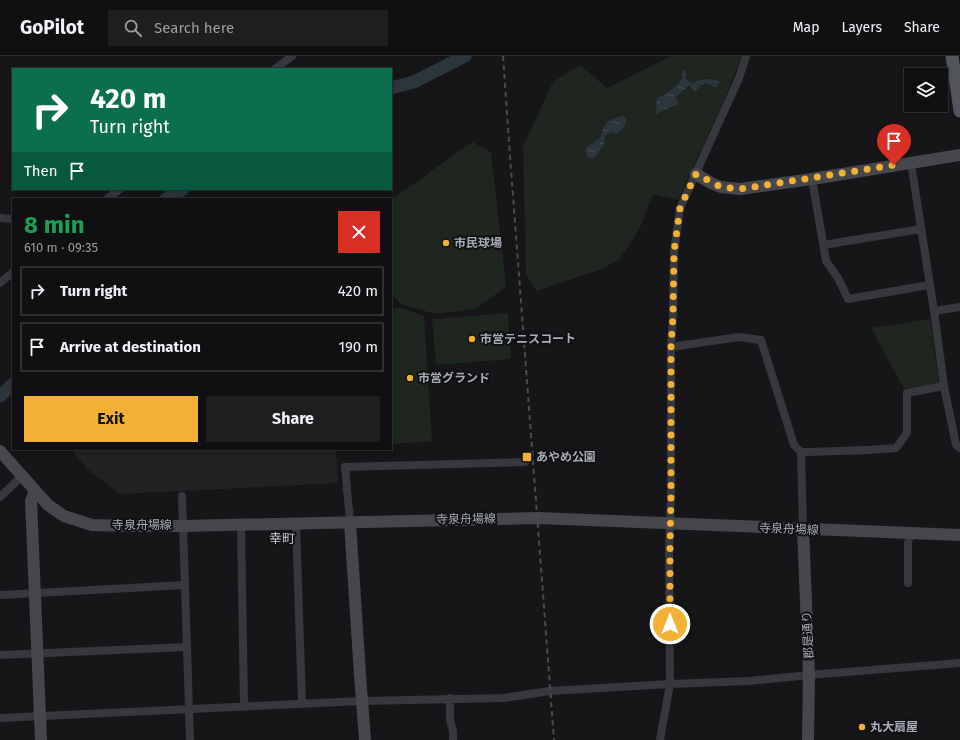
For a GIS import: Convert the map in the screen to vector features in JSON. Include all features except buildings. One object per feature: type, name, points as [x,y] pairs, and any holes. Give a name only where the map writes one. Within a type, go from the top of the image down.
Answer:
[{"type":"main road","points":[[952,56],[960,110]]},
{"type":"main road","points":[[696,174],[721,187],[740,189],[960,155]]},
{"type":"main road","name":"寺泉舟場線","points":[[0,451],[48,505],[64,516],[92,525],[183,526],[538,518],[960,535]]},
{"type":"main road","points":[[36,491],[31,501],[41,740]]},
{"type":"main road","points":[[350,522],[360,675],[366,740]]},
{"type":"main road","name":"郡是通り","points":[[803,529],[810,675],[808,740]]},
{"type":"street","points":[[276,68],[292,56]]},
{"type":"street","points":[[660,740],[670,684],[671,347],[674,252],[680,208],[739,78],[746,56]]},
{"type":"street","points":[[911,163],[944,386],[956,445],[960,448]]},
{"type":"street","points":[[812,179],[826,261],[838,278],[848,299],[929,285]]},
{"type":"street","points":[[108,198],[119,190]]},
{"type":"street","points":[[0,218],[12,219]]},
{"type":"street","points":[[823,245],[921,229]]},
{"type":"street","points":[[0,283],[12,273]]},
{"type":"street","points":[[934,311],[960,307]]},
{"type":"street","points":[[671,347],[738,336],[761,340],[794,446],[801,452],[896,448],[907,433],[907,393],[944,386]]},
{"type":"street","points":[[801,452],[803,529]]},
{"type":"street","points":[[350,522],[345,467],[525,462]]},
{"type":"street","points":[[0,497],[20,473]]},
{"type":"street","points":[[182,496],[190,740]]},
{"type":"street","points":[[296,523],[302,704]]},
{"type":"street","points":[[241,524],[244,707]]},
{"type":"street","points":[[908,583],[908,543],[910,534]]},
{"type":"street","points":[[0,595],[185,585]]},
{"type":"street","points":[[0,655],[187,647]]},
{"type":"street","points":[[0,718],[363,701],[504,698],[550,691],[749,681],[960,663]]},
{"type":"street","points":[[450,698],[450,720],[453,731],[453,740]]},
{"type":"shaded area","points":[[671,56],[742,56],[725,98],[678,200],[653,194],[640,228],[620,259],[599,270],[537,291],[526,275],[523,146],[553,82],[580,65],[607,88]]},
{"type":"shaded area","name":"市民球場","points":[[472,142],[491,152],[506,287],[475,309],[435,314],[401,304],[392,295],[392,199]]},
{"type":"shaded area","name":"市営グランド","points":[[401,308],[424,316],[432,441],[392,444],[392,309]]},
{"type":"shaded area","name":"市営テニスコート","points":[[508,313],[511,359],[436,365],[432,319]]},
{"type":"shaded area","points":[[930,319],[939,383],[904,389],[871,328]]},
{"type":"shaded area","points":[[72,450],[336,450],[338,483],[120,494],[87,469]]},
{"type":"water","points":[[685,70],[686,79],[692,84],[706,79],[720,82],[716,88],[706,83],[700,86],[695,92],[689,85],[675,98],[679,104],[659,112],[658,115],[656,114],[657,98],[665,95],[675,87],[683,77],[682,71]]},
{"type":"water","points":[[623,116],[626,119],[623,128],[615,134],[611,132],[606,135],[603,146],[594,158],[588,158],[586,148],[600,138],[608,121]]},
{"type":"waterway","points":[[392,88],[414,82],[465,56]]},
{"type":"waterway","points":[[168,198],[181,190]]},
{"type":"waterway","points":[[0,396],[12,385]]},
{"type":"railway","points":[[503,56],[554,740]]},
{"type":"place","name":"市民球場","points":[[446,243]]},
{"type":"place","name":"市営テニスコート","points":[[472,339]]},
{"type":"place","name":"市営グランド","points":[[410,378]]},
{"type":"place","name":"あやめ公園","points":[[527,457]]},
{"type":"place","name":"丸大扇屋","points":[[862,727]]},
{"type":"district","name":"幸町","points":[[282,538]]},
{"type":"route","points":[[670,624],[671,347],[674,252],[680,208],[696,174],[721,187],[740,189],[812,179],[894,165]]}]
